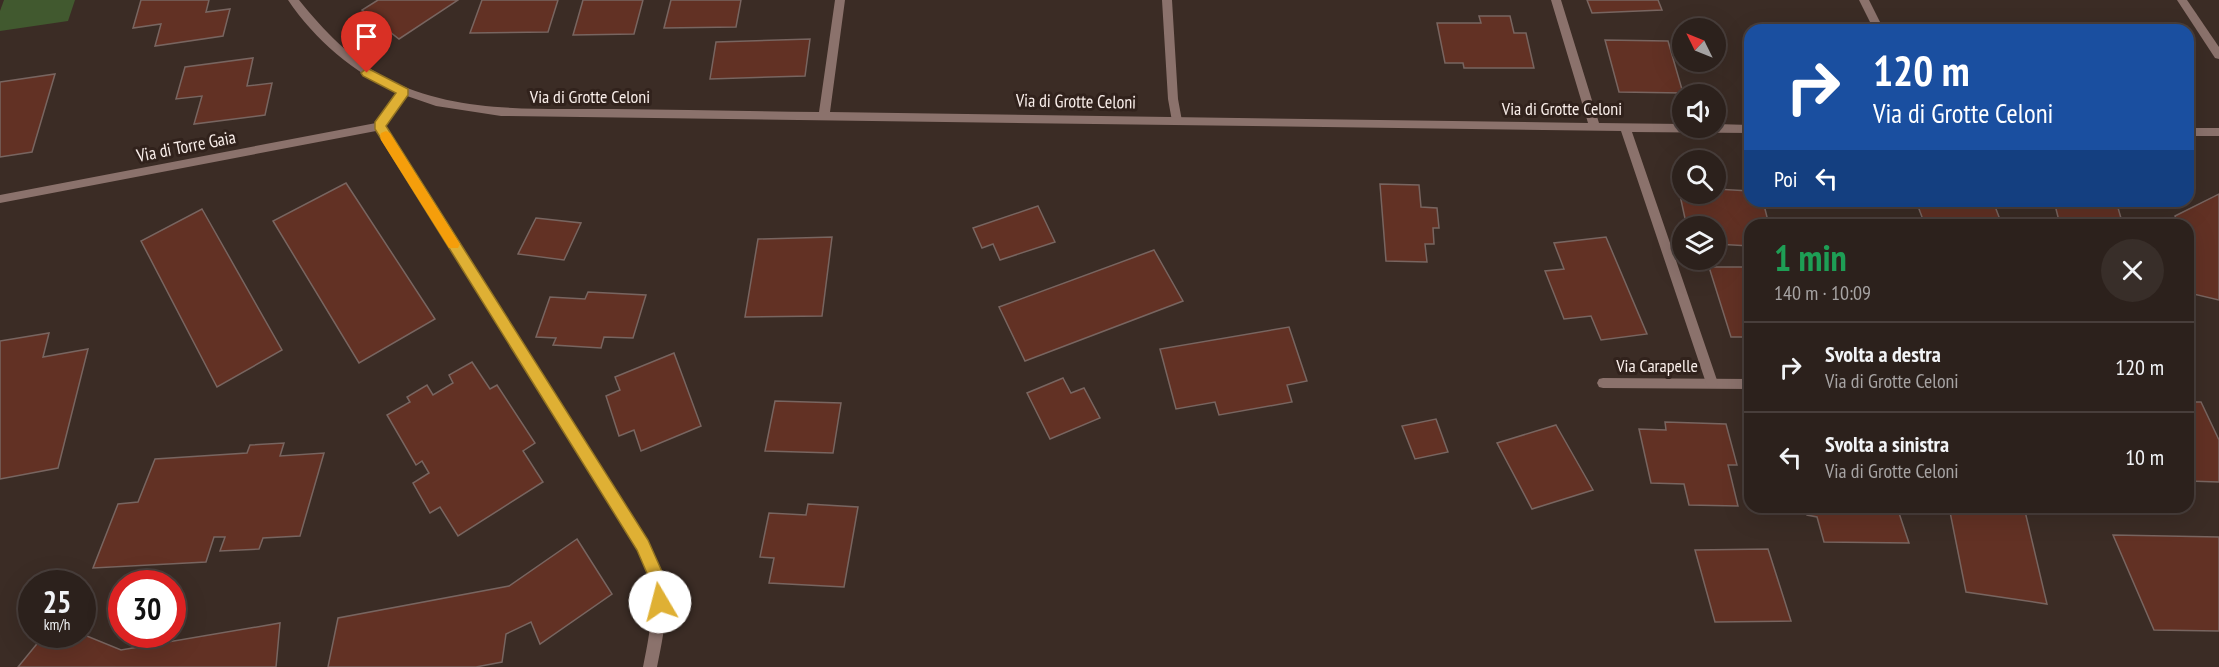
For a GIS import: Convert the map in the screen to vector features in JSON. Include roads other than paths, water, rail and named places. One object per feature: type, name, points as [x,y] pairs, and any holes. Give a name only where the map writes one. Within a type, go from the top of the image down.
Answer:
[{"type":"street","name":"Via di Grotte Celoni","points":[[293,0],[322,33],[352,61],[384,83],[404,92],[448,105],[515,113],[1744,129]]},
{"type":"street","points":[[824,116],[840,0]]},
{"type":"street","points":[[1167,0],[1173,99],[1177,121]]},
{"type":"street","points":[[1556,0],[1595,128]]},
{"type":"street","points":[[1864,0],[1875,24]]},
{"type":"street","points":[[2182,0],[2219,55]]},
{"type":"street","points":[[404,92],[379,126],[648,555],[660,585],[659,619],[650,667]]},
{"type":"street","name":"Via di Torre Gaia","points":[[0,199],[379,126]]},
{"type":"street","name":"Via Carapelle","points":[[1625,127],[1712,383]]},
{"type":"street","points":[[2194,132],[2219,132]]},
{"type":"street","name":"Via Carapelle","points":[[1603,383],[1744,384]]}]
